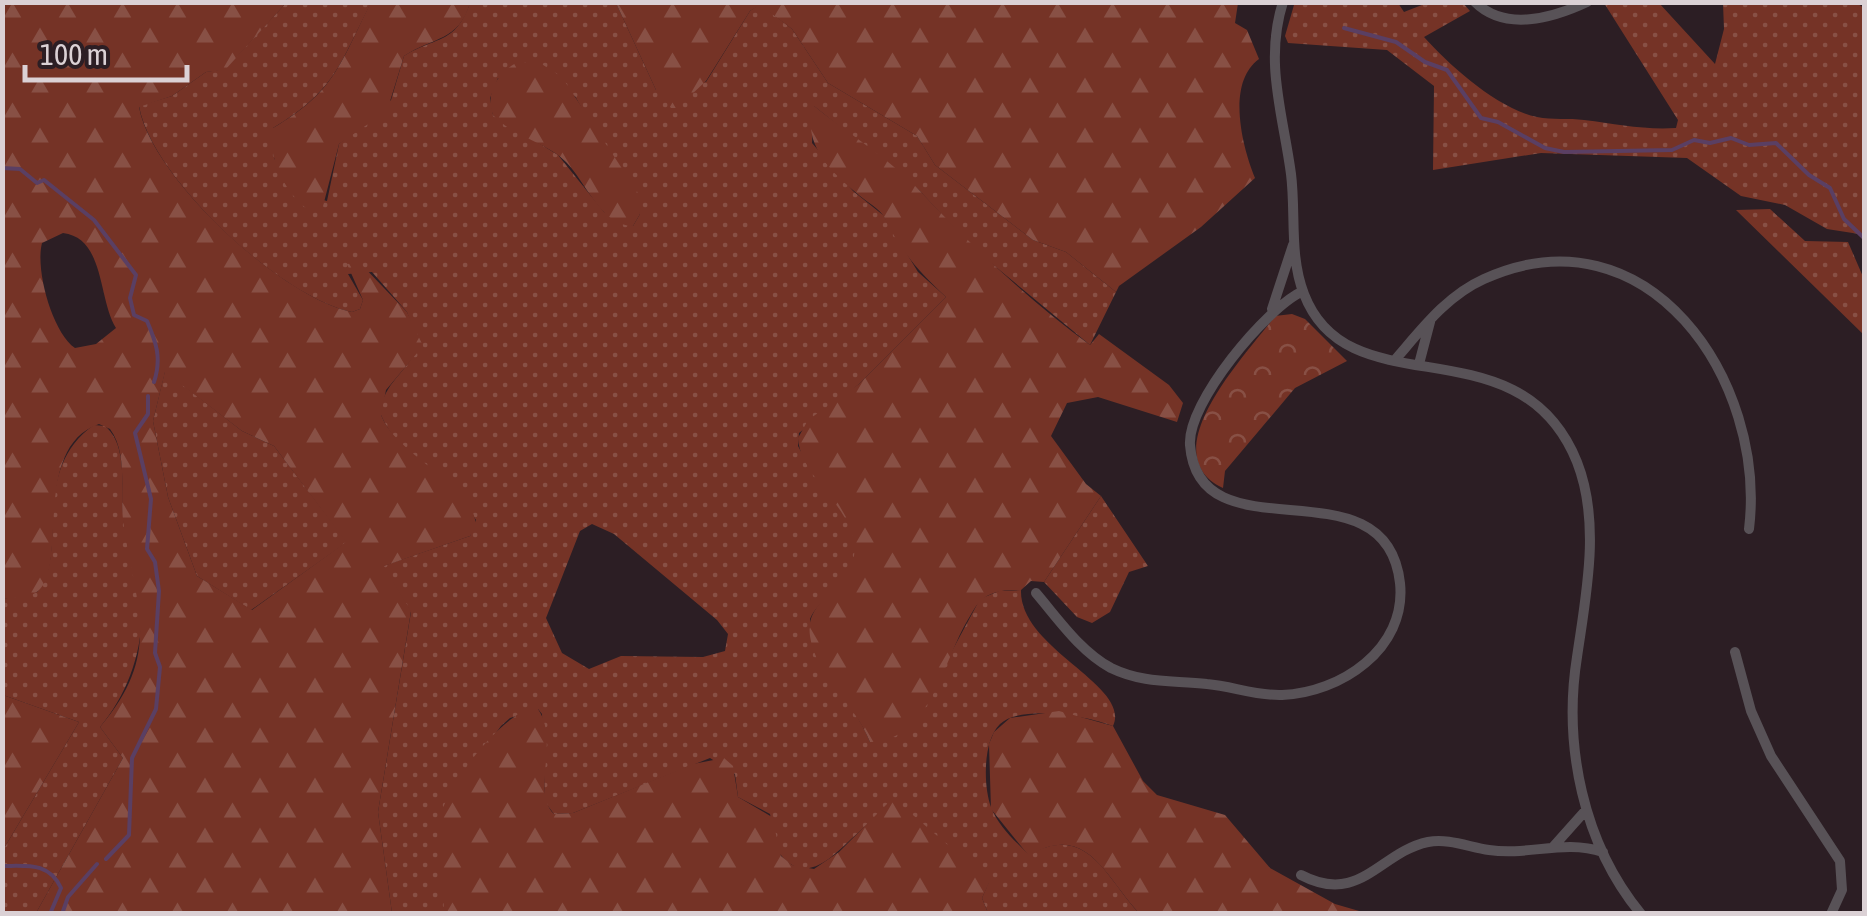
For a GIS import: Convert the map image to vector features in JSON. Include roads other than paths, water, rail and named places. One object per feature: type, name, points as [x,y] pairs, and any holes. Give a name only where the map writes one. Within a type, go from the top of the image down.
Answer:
[{"type":"street","points":[[1283,2],[1272,52],[1273,80],[1296,213],[1294,243],[1302,292],[1342,344],[1368,356],[1485,376],[1510,386],[1553,420],[1577,462],[1588,531],[1588,597],[1572,698],[1578,774],[1592,831],[1641,914]]},
{"type":"street","points":[[1475,2],[1490,15],[1508,20],[1558,14],[1588,2]]},
{"type":"street","points":[[1036,594],[1085,650],[1111,667],[1158,683],[1204,683],[1278,696],[1301,694],[1343,678],[1374,656],[1392,629],[1400,592],[1396,565],[1383,542],[1342,516],[1251,507],[1219,496],[1203,481],[1193,461],[1190,436],[1196,414],[1272,310],[1294,243]]},
{"type":"street","points":[[1394,360],[1434,315],[1482,280],[1538,264],[1598,268],[1651,292],[1709,351],[1731,389],[1751,454],[1750,530]]},
{"type":"street","points":[[1272,310],[1302,292]]},
{"type":"street","points":[[1419,364],[1434,315]]},
{"type":"street","points":[[1736,652],[1751,711],[1771,756],[1840,861],[1842,890],[1831,914]]},
{"type":"street","points":[[1570,838],[1586,810]]},
{"type":"street","points":[[1301,875],[1331,885],[1354,882],[1430,842],[1493,851],[1552,848],[1592,831]]},
{"type":"street","points":[[1570,838],[1603,852]]},
{"type":"waterway","points":[[1344,28],[1396,42],[1425,62],[1447,70],[1481,118],[1498,122],[1545,148],[1564,152],[1672,150],[1694,140],[1710,143],[1731,138],[1749,145],[1776,143],[1809,175],[1830,188],[1844,219],[1864,238]]},
{"type":"waterway","points":[[2,168],[20,169],[37,183],[44,180],[94,220],[136,275],[130,298],[134,315],[147,321],[155,343],[158,365],[154,382]]},
{"type":"waterway","points":[[106,859],[129,835],[132,758],[156,709],[160,667],[155,653],[159,591],[155,562],[147,549],[151,499],[135,433],[148,414],[148,396]]},
{"type":"waterway","points":[[62,914],[68,897],[97,864]]},
{"type":"waterway","points":[[2,866],[36,867],[50,874],[61,888],[50,914]]}]
